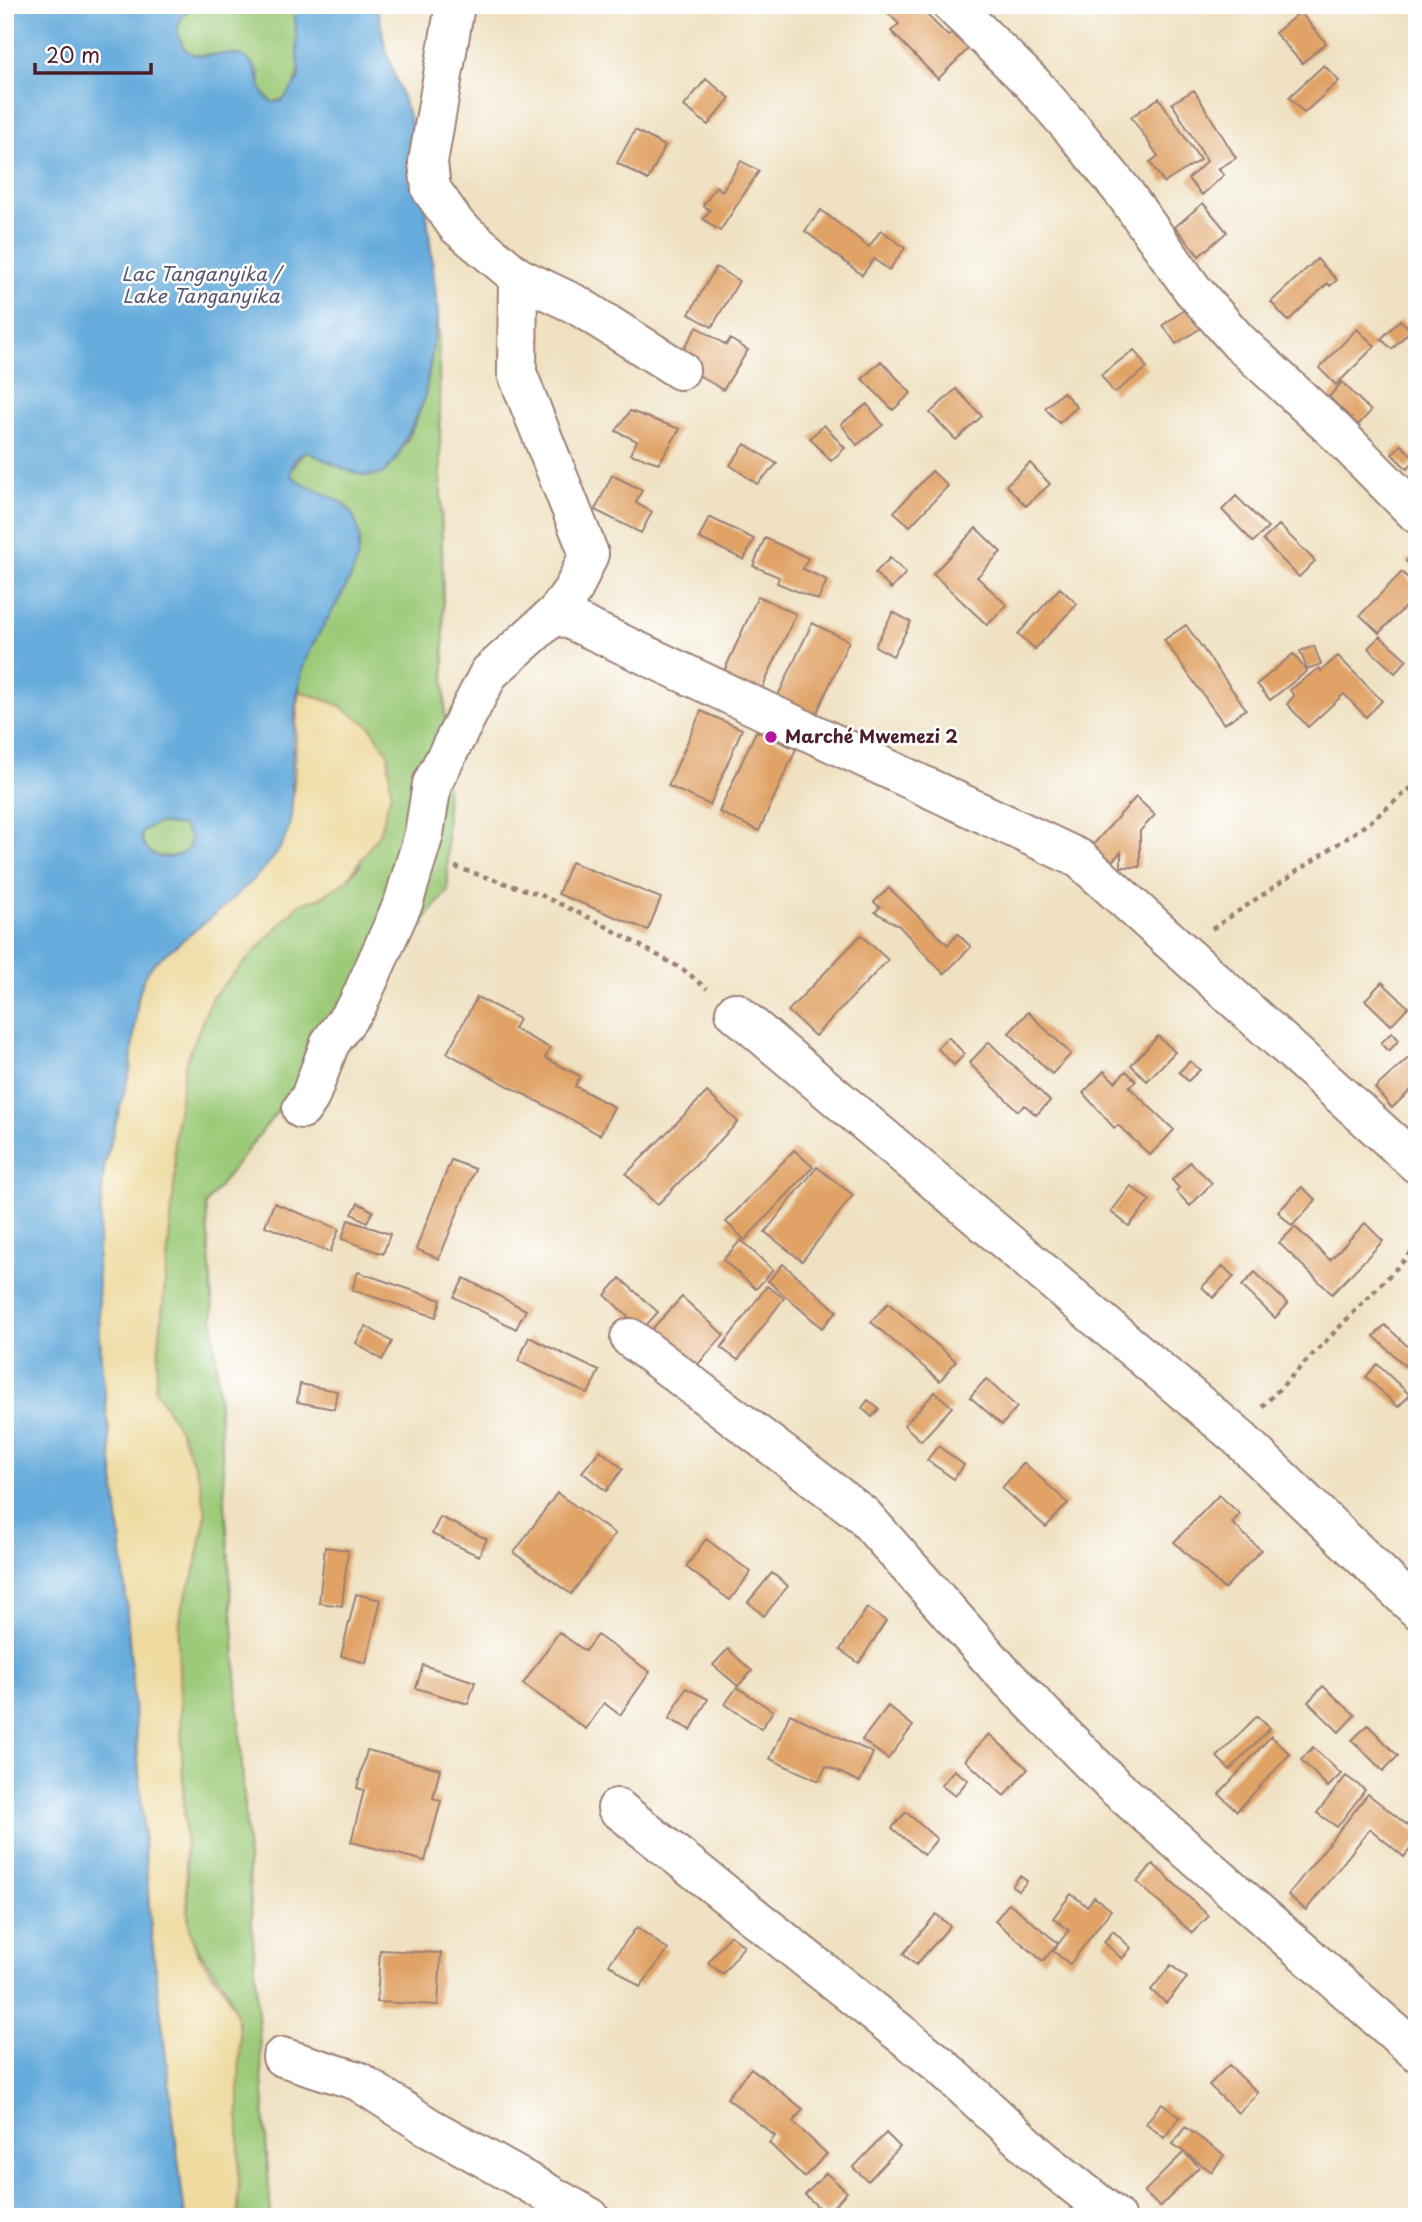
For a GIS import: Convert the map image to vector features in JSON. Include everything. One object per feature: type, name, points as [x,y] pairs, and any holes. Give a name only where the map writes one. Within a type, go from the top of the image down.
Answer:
[{"type":"street","points":[[455,5],[428,162],[431,189],[457,226],[518,277],[576,305],[680,370]]},
{"type":"street","points":[[952,5],[1032,83],[1074,131],[1125,194],[1193,290],[1238,341],[1417,514]]},
{"type":"street","points":[[302,1109],[310,1097],[330,1043],[362,994],[404,901],[418,855],[432,784],[489,673],[556,614],[574,588],[589,554],[517,373],[518,277]]},
{"type":"street","points":[[556,614],[1080,859],[1417,1164]]},
{"type":"street","points":[[735,1012],[1239,1438],[1417,1608]]},
{"type":"street","points":[[630,1338],[863,1515],[1000,1670],[1111,1783],[1417,2052]]},
{"type":"street","points":[[617,1808],[939,2064],[1041,2158],[1115,2217]]},
{"type":"street","points":[[282,2057],[358,2081],[427,2126],[590,2217]]},
{"type":"path","points":[[1180,951],[1370,822],[1417,783]]},
{"type":"path","points":[[418,855],[541,895],[600,923],[684,970],[735,1012]]},
{"type":"path","points":[[1239,1438],[1252,1416],[1417,1247]]},
{"type":"green space","points":[[193,5],[294,5],[299,62],[292,89],[284,98],[272,102],[261,91],[259,71],[233,54],[193,55],[183,47],[177,30],[181,18]]},
{"type":"green space","points":[[438,314],[448,890],[206,1204],[271,2217],[238,2217],[239,2034],[228,1992],[199,1951],[189,1928],[178,1641],[181,1610],[196,1566],[206,1514],[155,1389],[175,1175],[174,1140],[185,1064],[212,997],[299,904],[320,898],[346,881],[361,864],[299,691],[308,592],[343,590],[352,575],[299,483],[291,475],[291,469],[306,451],[344,469],[382,474],[397,457],[417,420],[428,378]]},
{"type":"green space","points":[[158,823],[183,826],[192,839],[188,849],[164,857],[149,852],[144,847],[143,830]]},
{"type":"sand","points":[[299,691],[336,704],[370,726],[388,753],[391,793],[379,834],[346,881],[320,898],[299,904],[212,997],[185,1064],[174,1140],[175,1175],[155,1389],[180,1431],[199,1477],[206,1514],[196,1566],[181,1610],[178,1641],[187,1908],[197,1951],[224,1988],[231,2003],[239,2029],[240,2046],[238,2217],[185,2217],[151,1932],[124,1573],[101,1359],[97,1262],[104,1167],[130,1070],[138,998],[144,977],[155,962],[260,872],[281,846],[291,811]]},
{"type":"water","name":"Lac Tanganyika / Lake Tanganyika","points":[[5,5],[193,5],[181,18],[177,30],[183,47],[193,55],[233,54],[250,61],[262,90],[272,102],[282,101],[299,79],[294,5],[377,5],[386,51],[412,125],[426,207],[438,314],[424,401],[395,461],[382,474],[366,476],[306,451],[299,455],[293,464],[291,475],[347,507],[354,516],[358,529],[359,546],[349,581],[304,665],[295,719],[292,803],[288,831],[280,848],[257,876],[155,962],[144,977],[138,998],[130,1070],[104,1167],[97,1262],[101,1359],[124,1573],[151,1932],[185,2217],[5,2217]],"holes":[[[158,823],[183,826],[191,839],[188,849],[168,858],[155,855],[141,839],[143,830]]]},
{"type":"building","points":[[880,5],[908,5],[913,10],[917,5],[948,36],[952,33],[968,49],[938,79],[891,31],[899,24]]},
{"type":"building","points":[[1300,12],[1326,43],[1302,63],[1275,33]]},
{"type":"building","points":[[1324,65],[1339,81],[1304,113],[1289,97]]},
{"type":"building","points":[[706,79],[730,98],[708,125],[684,106]]},
{"type":"building","points":[[1194,90],[1236,158],[1218,169],[1224,175],[1202,195],[1188,179],[1207,161],[1172,103]]},
{"type":"building","points":[[1159,98],[1200,160],[1164,183],[1150,162],[1158,156],[1131,117]]},
{"type":"building","points":[[635,130],[665,146],[648,180],[617,163]]},
{"type":"building","points":[[741,161],[759,171],[720,231],[703,219],[710,210],[703,206],[716,186],[722,191]]},
{"type":"building","points":[[1203,203],[1227,232],[1199,256],[1175,227]]},
{"type":"building","points":[[821,210],[869,247],[881,230],[905,248],[889,270],[874,259],[862,275],[805,231]]},
{"type":"building","points":[[1317,259],[1337,280],[1330,286],[1328,283],[1288,321],[1271,302]]},
{"type":"building","points":[[716,267],[739,281],[712,327],[689,314]]},
{"type":"building","points":[[1187,308],[1201,328],[1176,344],[1163,325]]},
{"type":"building","points":[[1400,320],[1411,330],[1392,349],[1381,339]]},
{"type":"building","points":[[697,327],[726,345],[730,339],[748,350],[723,390],[676,361]]},
{"type":"building","points":[[1357,329],[1375,346],[1336,385],[1319,368]]},
{"type":"building","points":[[1134,350],[1147,368],[1114,393],[1101,375]]},
{"type":"building","points":[[881,361],[911,393],[893,410],[862,379]]},
{"type":"building","points":[[1342,382],[1371,411],[1358,425],[1329,397]]},
{"type":"building","points":[[956,389],[982,416],[956,440],[930,413]]},
{"type":"building","points":[[1063,392],[1077,407],[1059,423],[1045,408]]},
{"type":"building","points":[[867,404],[883,425],[857,445],[841,424]]},
{"type":"building","points":[[630,411],[680,429],[659,463],[630,454],[637,441],[616,431]]},
{"type":"building","points":[[824,425],[845,448],[831,461],[810,438]]},
{"type":"building","points":[[745,444],[777,464],[757,484],[730,465]]},
{"type":"building","points":[[1401,445],[1416,459],[1407,469],[1392,454]]},
{"type":"building","points":[[1030,463],[1050,484],[1026,506],[1006,485]]},
{"type":"building","points":[[932,471],[948,486],[910,526],[894,512]]},
{"type":"building","points":[[612,475],[642,490],[636,503],[652,512],[641,533],[595,510]]},
{"type":"building","points":[[1236,496],[1268,528],[1253,542],[1222,510]]},
{"type":"building","points":[[709,517],[754,539],[744,560],[699,538]]},
{"type":"building","points":[[1279,525],[1315,561],[1299,577],[1263,540]]},
{"type":"building","points":[[976,528],[1001,552],[977,577],[1007,605],[987,625],[933,574]]},
{"type":"building","points":[[765,538],[808,558],[803,569],[827,580],[818,600],[777,583],[779,577],[753,566]]},
{"type":"building","points":[[1417,552],[1417,572],[1406,561]]},
{"type":"building","points":[[890,558],[906,573],[891,589],[875,573]]},
{"type":"building","points":[[1402,572],[1417,588],[1417,595],[1379,633],[1360,615]]},
{"type":"building","points":[[1060,588],[1077,604],[1035,649],[1018,634]]},
{"type":"building","points":[[758,596],[796,614],[759,695],[721,678]]},
{"type":"building","points":[[893,612],[911,622],[893,656],[875,646]]},
{"type":"building","points":[[812,623],[849,641],[813,722],[774,704]]},
{"type":"building","points":[[1186,625],[1246,709],[1224,724],[1164,640]]},
{"type":"building","points":[[1380,636],[1407,660],[1395,673],[1368,648]]},
{"type":"building","points":[[1314,646],[1321,664],[1307,669],[1300,651]]},
{"type":"building","points":[[1293,654],[1307,671],[1270,700],[1257,684]]},
{"type":"building","points":[[1338,656],[1382,701],[1366,717],[1344,694],[1308,727],[1287,704],[1294,696],[1290,690],[1319,668],[1321,671]]},
{"type":"building","points":[[701,711],[742,729],[710,805],[668,786]]},
{"type":"building","points":[[756,731],[796,749],[759,831],[719,812]]},
{"type":"building","points":[[1136,797],[1155,815],[1140,831],[1140,867],[1121,867],[1121,852],[1108,865],[1090,848]]},
{"type":"building","points":[[571,862],[661,898],[648,930],[558,894]]},
{"type":"building","points":[[889,888],[948,945],[958,934],[971,947],[944,974],[899,926],[875,912],[880,907],[874,902]]},
{"type":"building","points":[[861,935],[888,960],[815,1036],[788,1011]]},
{"type":"building","points":[[1382,982],[1408,1007],[1391,1025],[1365,1000]]},
{"type":"building","points":[[477,997],[519,1019],[514,1029],[550,1048],[545,1058],[580,1076],[575,1086],[614,1107],[600,1135],[447,1053]]},
{"type":"building","points":[[1028,1012],[1071,1054],[1052,1074],[1009,1033]]},
{"type":"building","points":[[1392,1032],[1399,1040],[1389,1051],[1381,1043]]},
{"type":"building","points":[[1158,1036],[1175,1052],[1147,1081],[1131,1065]]},
{"type":"building","points":[[948,1037],[965,1054],[954,1065],[937,1048]]},
{"type":"building","points":[[989,1042],[1050,1101],[1036,1115],[1025,1105],[1018,1111],[969,1063]]},
{"type":"building","points":[[1414,1053],[1417,1056],[1417,1084],[1392,1108],[1375,1088]]},
{"type":"building","points":[[1190,1061],[1200,1070],[1188,1081],[1179,1072]]},
{"type":"building","points":[[1104,1071],[1115,1082],[1126,1071],[1136,1081],[1129,1087],[1174,1130],[1150,1155],[1118,1125],[1114,1128],[1083,1093]]},
{"type":"building","points":[[707,1092],[738,1122],[657,1205],[626,1174]]},
{"type":"building","points":[[794,1150],[813,1167],[745,1240],[726,1222]]},
{"type":"building","points":[[451,1160],[475,1169],[439,1259],[416,1249]]},
{"type":"building","points":[[1190,1162],[1212,1183],[1190,1206],[1176,1191],[1179,1188],[1172,1180]]},
{"type":"building","points":[[817,1167],[853,1195],[802,1261],[765,1232]]},
{"type":"building","points":[[1131,1186],[1150,1201],[1129,1226],[1111,1212]]},
{"type":"building","points":[[1302,1187],[1316,1200],[1292,1226],[1278,1212]]},
{"type":"building","points":[[274,1203],[339,1229],[330,1252],[265,1226]]},
{"type":"building","points":[[358,1203],[373,1211],[367,1222],[352,1214]]},
{"type":"building","points":[[348,1220],[390,1234],[383,1254],[342,1239]]},
{"type":"building","points":[[1365,1223],[1383,1241],[1332,1294],[1279,1243],[1295,1227],[1330,1260]]},
{"type":"building","points":[[741,1240],[773,1270],[756,1289],[723,1260]]},
{"type":"building","points":[[783,1264],[837,1311],[822,1328],[768,1281]]},
{"type":"building","points":[[1223,1266],[1234,1277],[1213,1298],[1202,1287]]},
{"type":"building","points":[[358,1272],[441,1300],[436,1317],[352,1290]]},
{"type":"building","points":[[1255,1272],[1288,1304],[1275,1318],[1242,1286]]},
{"type":"building","points":[[464,1278],[526,1310],[516,1329],[454,1297]]},
{"type":"building","points":[[620,1278],[658,1312],[642,1330],[605,1295]]},
{"type":"building","points":[[767,1286],[784,1298],[738,1360],[721,1348]]},
{"type":"building","points":[[682,1297],[724,1335],[691,1372],[648,1333]]},
{"type":"building","points":[[888,1303],[956,1361],[940,1381],[871,1322]]},
{"type":"building","points":[[1385,1325],[1417,1355],[1417,1364],[1410,1371],[1374,1336]]},
{"type":"building","points":[[366,1326],[392,1342],[382,1360],[356,1343]]},
{"type":"building","points":[[529,1337],[599,1371],[588,1394],[518,1361]]},
{"type":"building","points":[[1377,1364],[1410,1395],[1398,1407],[1366,1377]]},
{"type":"building","points":[[986,1379],[1017,1407],[1002,1425],[970,1397]]},
{"type":"building","points":[[300,1384],[337,1391],[334,1409],[297,1402]]},
{"type":"building","points":[[935,1392],[952,1407],[921,1441],[904,1425]]},
{"type":"building","points":[[868,1400],[879,1409],[872,1417],[862,1408]]},
{"type":"building","points":[[938,1446],[964,1465],[954,1479],[927,1460]]},
{"type":"building","points":[[600,1450],[623,1469],[606,1491],[582,1472]]},
{"type":"building","points":[[1024,1463],[1068,1503],[1046,1527],[1002,1488]]},
{"type":"building","points":[[557,1493],[615,1534],[571,1594],[514,1553]]},
{"type":"building","points":[[1219,1495],[1240,1514],[1232,1523],[1261,1550],[1224,1589],[1174,1542]]},
{"type":"building","points":[[440,1517],[487,1539],[479,1556],[432,1534]]},
{"type":"building","points":[[706,1539],[751,1572],[730,1600],[686,1567]]},
{"type":"building","points":[[325,1547],[348,1550],[342,1606],[319,1603]]},
{"type":"building","points":[[772,1573],[788,1586],[764,1616],[748,1602]]},
{"type":"building","points":[[356,1594],[381,1600],[366,1663],[341,1656]]},
{"type":"building","points":[[867,1608],[886,1621],[859,1663],[840,1650]]},
{"type":"building","points":[[559,1632],[585,1651],[597,1635],[650,1672],[620,1715],[604,1703],[586,1729],[523,1684]]},
{"type":"building","points":[[728,1649],[752,1671],[738,1686],[713,1665]]},
{"type":"building","points":[[423,1665],[475,1682],[468,1704],[416,1688]]},
{"type":"building","points":[[1323,1686],[1355,1715],[1339,1732],[1308,1702]]},
{"type":"building","points":[[737,1687],[773,1711],[761,1729],[725,1704]]},
{"type":"building","points":[[686,1688],[708,1699],[691,1730],[669,1719]]},
{"type":"building","points":[[888,1706],[913,1726],[888,1759],[862,1740]]},
{"type":"building","points":[[790,1714],[873,1753],[860,1782],[826,1766],[819,1781],[770,1759]]},
{"type":"building","points":[[1257,1716],[1270,1728],[1230,1770],[1217,1757]]},
{"type":"building","points":[[1368,1725],[1398,1756],[1383,1771],[1352,1740]]},
{"type":"building","points":[[989,1734],[1028,1769],[1004,1796],[965,1760]]},
{"type":"building","points":[[1271,1736],[1290,1754],[1237,1811],[1219,1794]]},
{"type":"building","points":[[1313,1747],[1341,1774],[1328,1787],[1301,1760]]},
{"type":"building","points":[[367,1750],[440,1769],[433,1798],[441,1801],[425,1861],[351,1842],[364,1790],[357,1788]]},
{"type":"building","points":[[954,1770],[968,1780],[955,1796],[941,1785]]},
{"type":"building","points":[[1346,1776],[1365,1790],[1337,1827],[1317,1813]]},
{"type":"building","points":[[1368,1794],[1417,1833],[1417,1841],[1404,1857],[1370,1829],[1306,1910],[1288,1895]]},
{"type":"building","points":[[906,1812],[937,1839],[924,1855],[892,1828]]},
{"type":"building","points":[[1153,1864],[1209,1916],[1192,1933],[1137,1882]]},
{"type":"building","points":[[1020,1876],[1027,1881],[1019,1891],[1012,1886]]},
{"type":"building","points":[[1071,1894],[1087,1906],[1094,1897],[1111,1910],[1070,1964],[1053,1951],[1069,1930],[1053,1918]]},
{"type":"building","points":[[1009,1903],[1058,1943],[1043,1961],[995,1921]]},
{"type":"building","points":[[936,1914],[950,1926],[916,1965],[903,1954]]},
{"type":"building","points":[[637,1927],[668,1950],[640,1987],[609,1964]]},
{"type":"building","points":[[1113,1931],[1131,1948],[1122,1959],[1104,1942]]},
{"type":"building","points":[[730,1935],[744,1946],[723,1974],[708,1963]]},
{"type":"building","points":[[380,1950],[441,1953],[438,2005],[377,2002]]},
{"type":"building","points":[[1171,1965],[1187,1978],[1166,2003],[1151,1990]]},
{"type":"building","points":[[1229,2065],[1258,2093],[1238,2113],[1209,2085]]},
{"type":"building","points":[[751,2068],[803,2109],[793,2122],[827,2154],[804,2177],[769,2143],[775,2136],[727,2098]]},
{"type":"building","points":[[1162,2103],[1180,2117],[1164,2138],[1146,2123]]},
{"type":"building","points":[[1185,2127],[1224,2155],[1212,2172],[1173,2144]]},
{"type":"building","points":[[886,2133],[900,2147],[868,2181],[853,2168]]},
{"type":"building","points":[[1184,2152],[1199,2167],[1160,2207],[1144,2192]]},
{"type":"building","points":[[826,2173],[847,2192],[826,2214],[805,2195]]},
{"type":"place","name":"Marché Mwemezi 2","points":[[771,737]]}]
